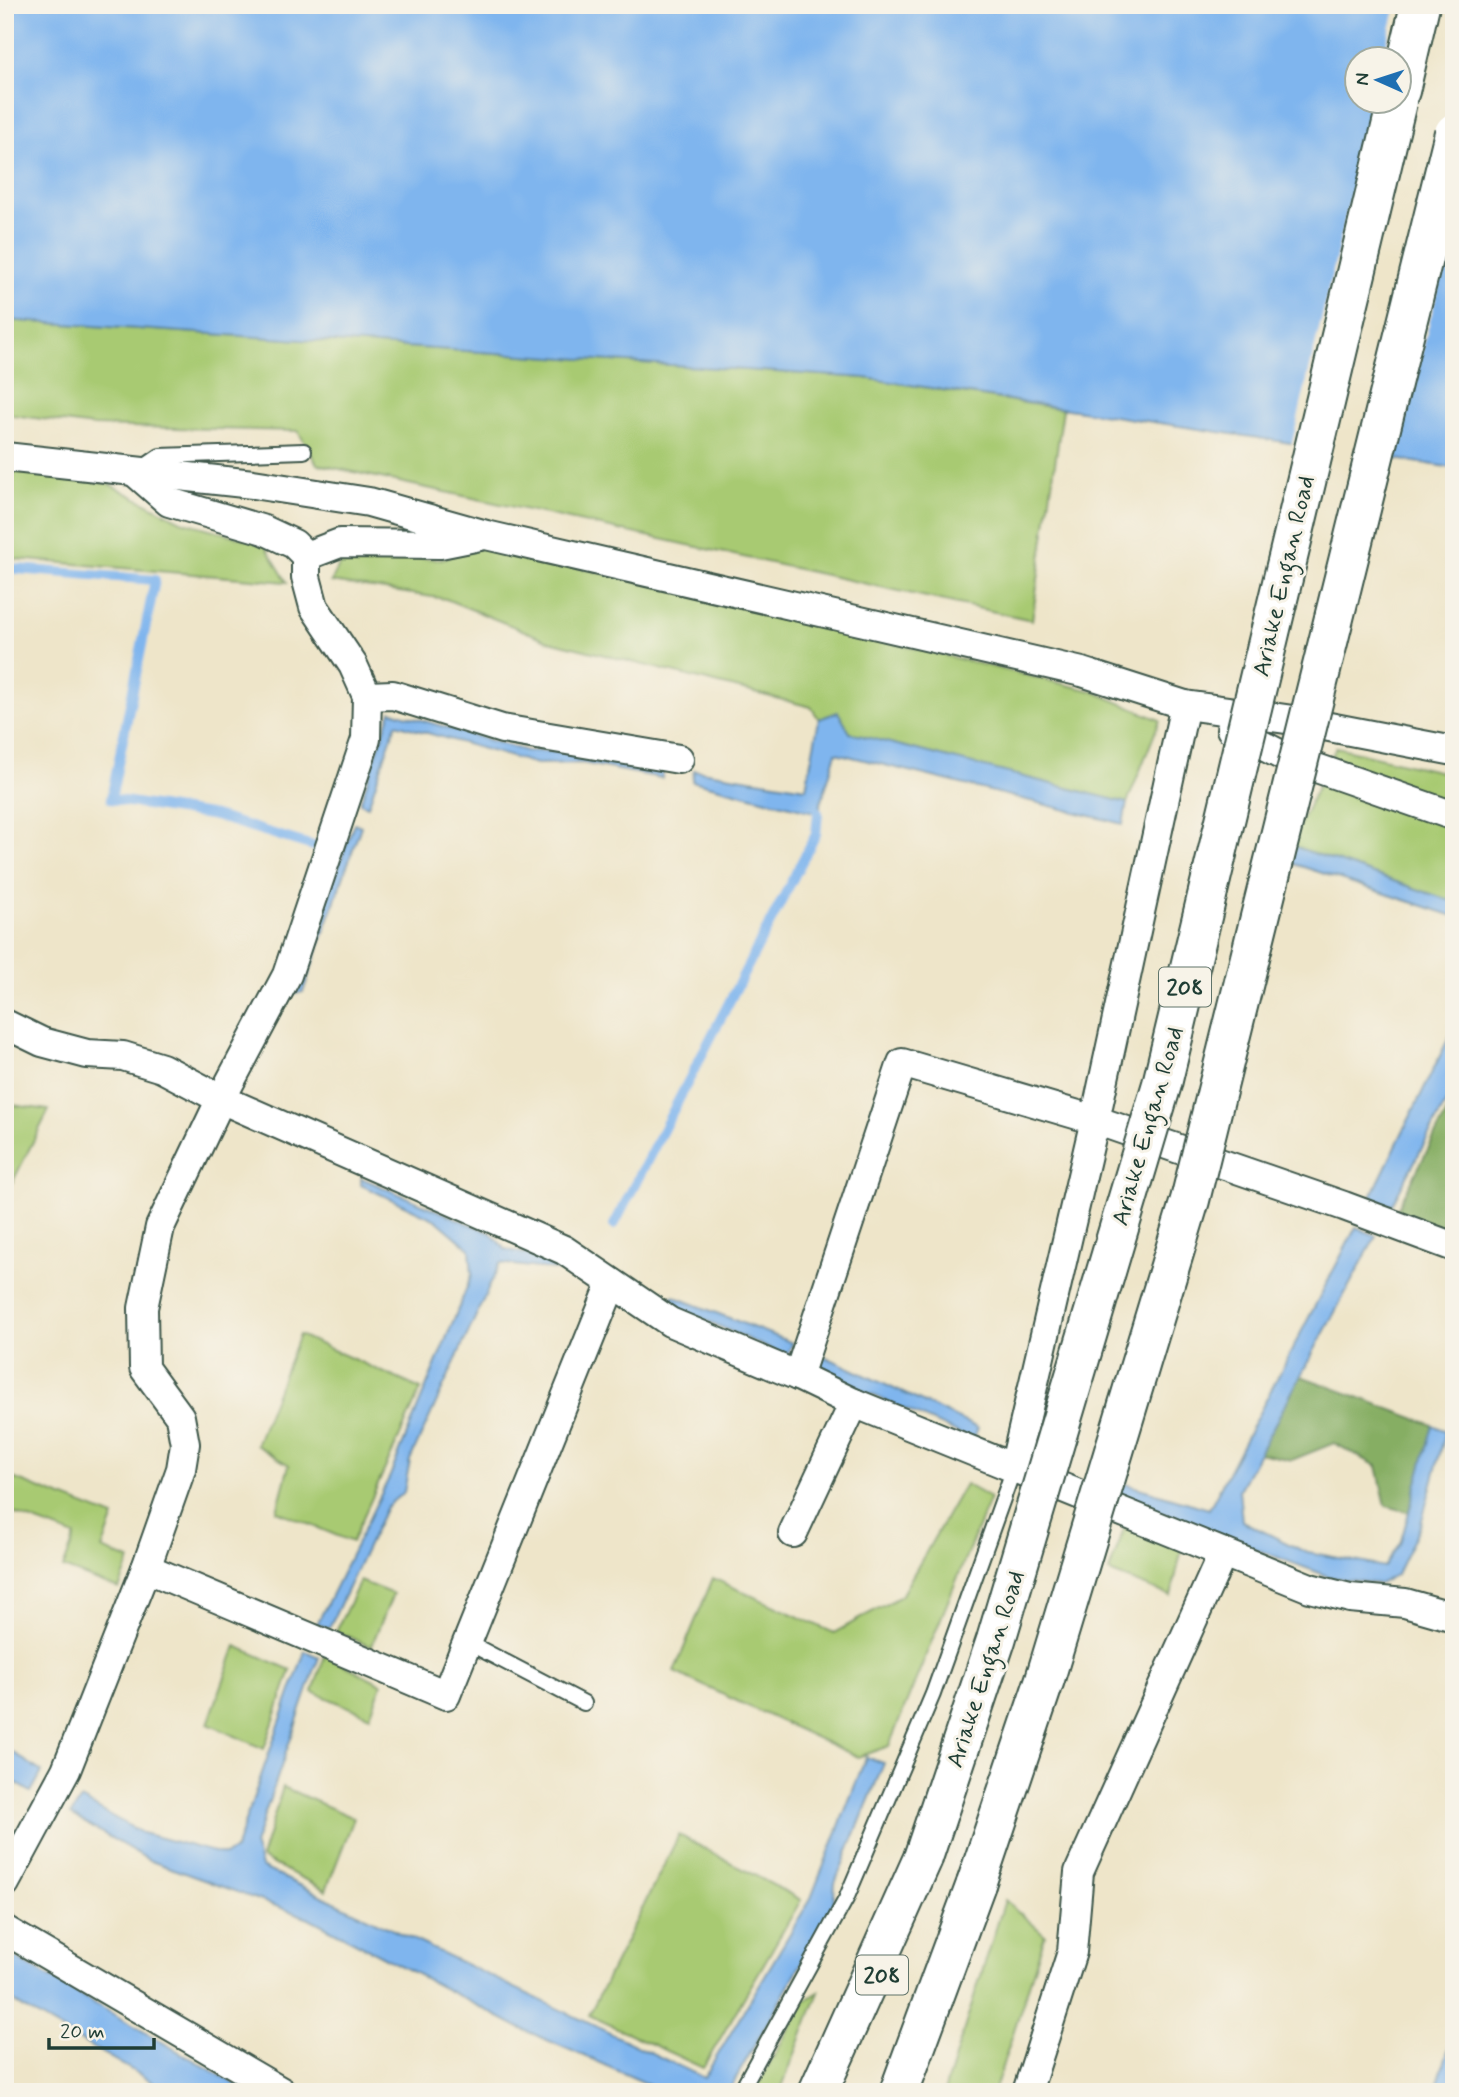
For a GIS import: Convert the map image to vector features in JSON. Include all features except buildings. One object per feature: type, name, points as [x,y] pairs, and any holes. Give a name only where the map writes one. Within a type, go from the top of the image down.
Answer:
[{"type":"highway","points":[[1410,46],[1420,5]]},
{"type":"highway","name":"Ariake Engan Road","points":[[841,2092],[996,1640],[1162,1084],[1394,116]]},
{"type":"highway","name":"208","points":[[899,2092],[976,1884],[1045,1679],[1190,1200],[1454,133]]},
{"type":"highway","points":[[818,2092],[923,1858]]},
{"type":"highway","points":[[913,2092],[976,1884]]},
{"type":"street","points":[[5,457],[253,484],[369,502],[486,535],[1082,673],[1185,705],[1293,720],[1454,751]]},
{"type":"street","points":[[5,1883],[66,1770],[146,1568],[181,1469],[185,1444],[180,1416],[144,1368],[143,1308],[160,1227],[221,1099],[287,975],[366,739],[367,696],[353,665],[314,607],[306,577],[306,556],[294,544],[264,530],[169,502],[136,473]]},
{"type":"street","points":[[306,556],[340,543],[440,544],[486,535]]},
{"type":"street","points":[[367,696],[393,695],[502,729],[679,759]]},
{"type":"street","points":[[1185,705],[1285,757],[1454,816]]},
{"type":"street","points":[[1014,1468],[1185,705]]},
{"type":"street","points":[[5,1024],[42,1042],[87,1054],[123,1056],[162,1068],[221,1099],[564,1250],[670,1322],[798,1376],[854,1403],[1310,1588],[1350,1598],[1405,1603],[1454,1617]]},
{"type":"street","points":[[798,1376],[902,1063],[1094,1120],[1454,1247]]},
{"type":"street","points":[[146,1568],[446,1695],[612,1283]]},
{"type":"street","points":[[793,1533],[854,1403]]},
{"type":"street","points":[[1027,2092],[1072,1952],[1079,1872],[1223,1553]]},
{"type":"street","points":[[5,1930],[282,2092]]},
{"type":"lane","points":[[136,473],[160,456],[304,451]]},
{"type":"lane","points":[[740,2092],[846,1899],[933,1694],[1014,1468]]},
{"type":"lane","points":[[467,1642],[584,1703]]},
{"type":"green space","points":[[5,320],[865,378],[1063,409],[1032,620],[317,464],[298,431],[93,426],[5,414]]},
{"type":"green space","points":[[5,470],[107,483],[181,521],[264,544],[287,582],[5,558]]},
{"type":"green space","points":[[486,545],[1092,691],[1160,720],[1127,803],[850,733],[838,712],[819,719],[811,707],[549,641],[446,599],[331,582],[344,555],[441,559]]},
{"type":"green space","points":[[1336,747],[1454,775],[1454,902],[1290,845]]},
{"type":"green space","points":[[1454,1099],[1454,1207],[1443,1231],[1395,1213]]},
{"type":"green space","points":[[5,1104],[49,1110],[8,1191],[5,1190]]},
{"type":"green space","points":[[299,1335],[421,1389],[352,1542],[277,1511],[289,1465],[256,1445]]},
{"type":"green space","points":[[1301,1376],[1433,1425],[1409,1512],[1386,1506],[1377,1466],[1334,1443],[1292,1460],[1259,1453]]},
{"type":"green space","points":[[5,1475],[114,1517],[102,1549],[130,1560],[119,1589],[63,1568],[75,1536],[5,1510]]},
{"type":"green space","points":[[965,1484],[990,1498],[889,1746],[858,1757],[674,1672],[713,1578],[834,1633],[901,1596]]},
{"type":"green space","points":[[1125,1526],[1182,1549],[1171,1596],[1109,1572]]},
{"type":"green space","points":[[360,1581],[393,1594],[371,1647],[336,1631]]},
{"type":"green space","points":[[236,1646],[291,1670],[264,1749],[208,1724]]},
{"type":"green space","points":[[325,1655],[382,1684],[370,1716],[313,1692]]},
{"type":"green space","points":[[283,1787],[354,1818],[326,1890],[261,1858]]},
{"type":"green space","points":[[679,1835],[801,1900],[703,2068],[589,2015]]},
{"type":"green space","points":[[1005,1900],[1045,1935],[994,2092],[944,2092]]},
{"type":"green space","points":[[819,1992],[780,2092],[754,2092],[804,2001]]},
{"type":"water","points":[[5,5],[1454,5],[1454,468],[865,378],[5,320]]},
{"type":"water","points":[[391,711],[526,751],[573,752],[664,766],[662,778],[582,763],[536,764],[396,724],[368,806],[360,803]]},
{"type":"water","points":[[838,712],[850,733],[1127,803],[1123,824],[836,753],[818,813],[692,781],[694,770],[806,788],[819,719]]},
{"type":"water","points":[[354,823],[361,826],[303,992],[291,995],[299,980]]},
{"type":"water","points":[[1290,845],[1454,902],[1454,916],[1285,861]]},
{"type":"water","points":[[1454,1027],[1454,1088],[1391,1206],[1371,1197]]},
{"type":"water","points":[[361,1178],[491,1233],[505,1249],[551,1260],[561,1271],[500,1263],[410,1460],[404,1492],[386,1507],[329,1628],[317,1624],[390,1476],[472,1275],[470,1249],[436,1220],[361,1185]]},
{"type":"water","points":[[1356,1227],[1376,1236],[1239,1490],[1242,1521],[1303,1551],[1384,1567],[1401,1541],[1433,1425],[1446,1431],[1421,1524],[1397,1574],[1379,1584],[1330,1577],[1086,1485],[1089,1473],[1209,1509]]},
{"type":"water","points":[[673,1296],[793,1343],[786,1356],[669,1304]]},
{"type":"water","points":[[824,1356],[978,1428],[973,1440],[819,1371]]},
{"type":"water","points":[[305,1651],[319,1657],[254,1845],[261,1867],[704,2078],[811,1898],[866,1757],[884,1763],[835,1883],[833,1908],[728,2092],[666,2092],[522,2029],[309,1918],[151,1861],[71,1815],[81,1799],[142,1833],[225,1855],[235,1850]]},
{"type":"water","points":[[5,1747],[42,1772],[31,1792],[5,1776]]},
{"type":"water","points":[[5,1952],[249,2092],[170,2092],[5,1997]]},
{"type":"water","points":[[1454,2032],[1454,2092],[1435,2092]]},
{"type":"pier","points":[[1396,5],[1454,5],[1454,225],[1394,463],[1291,447],[1370,116],[1414,116],[1414,46],[1386,46]]},
{"type":"waterway","points":[[5,568],[155,580],[111,799],[215,816],[313,846]]},
{"type":"waterway","points":[[614,1225],[816,834],[818,813]]}]
